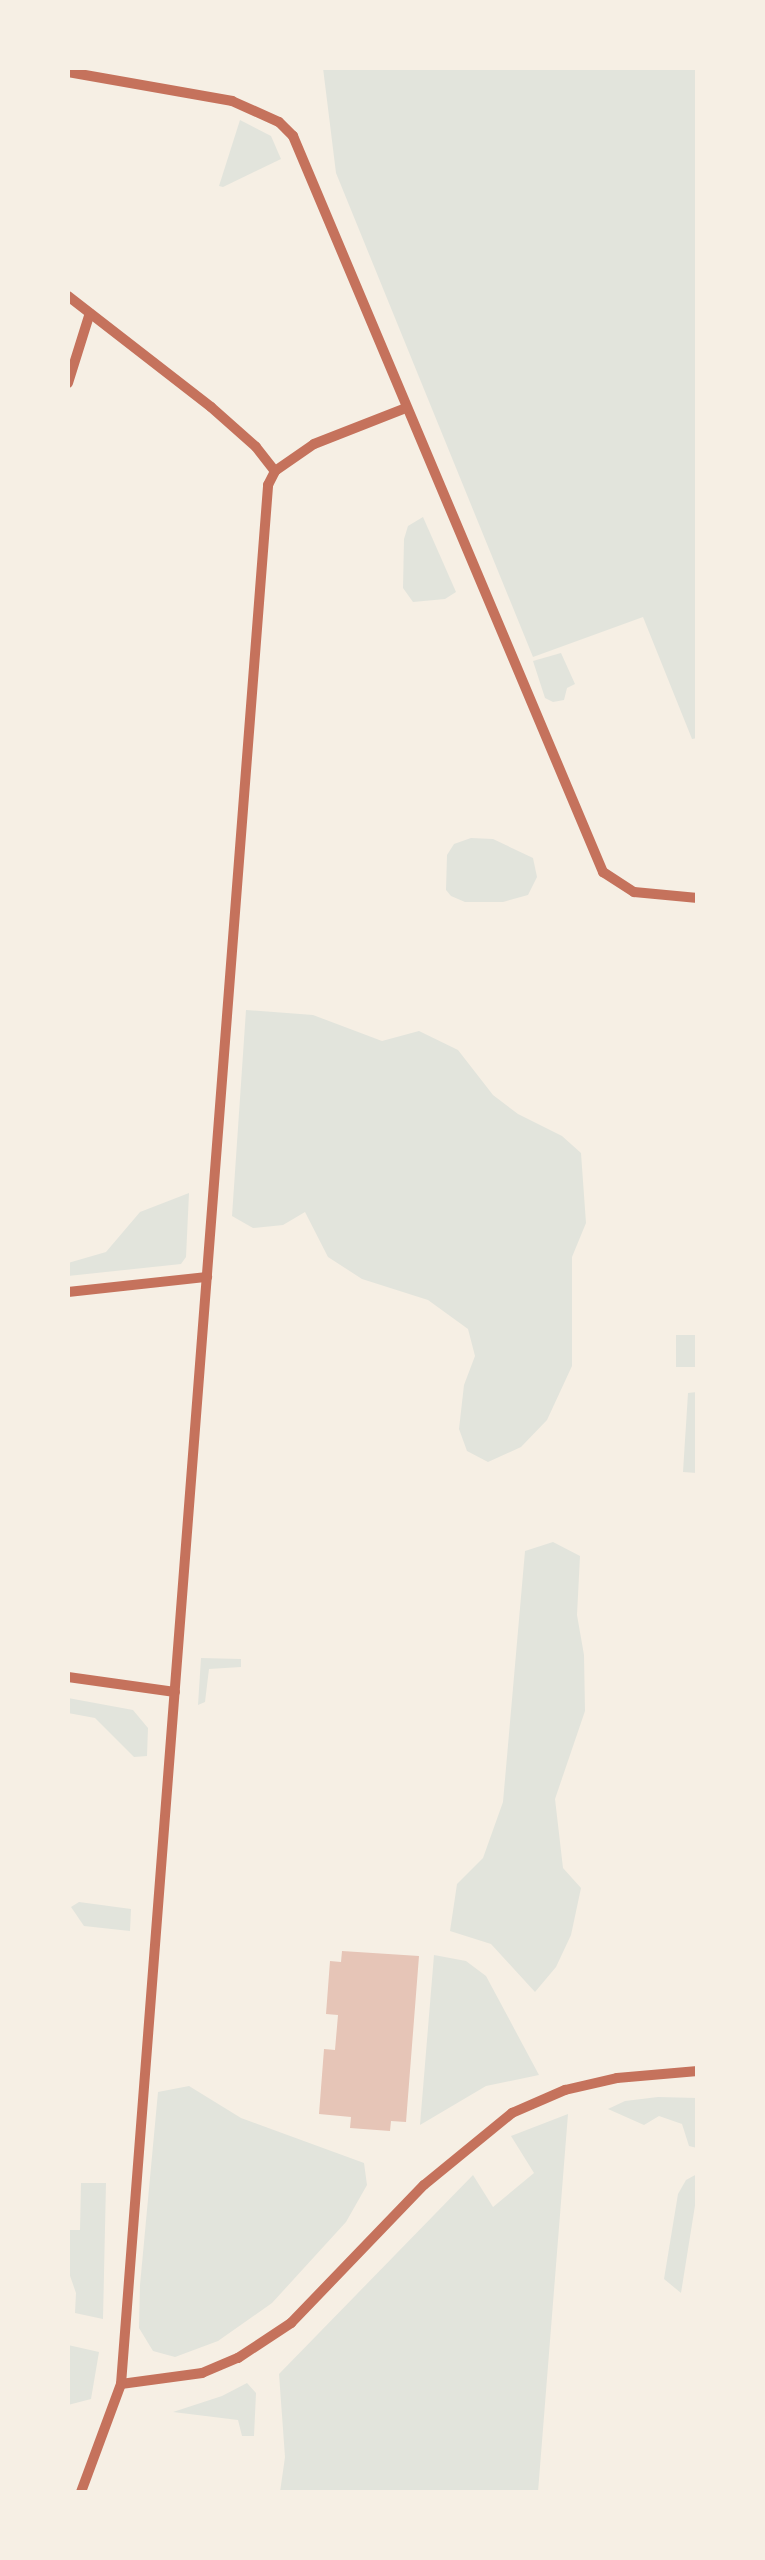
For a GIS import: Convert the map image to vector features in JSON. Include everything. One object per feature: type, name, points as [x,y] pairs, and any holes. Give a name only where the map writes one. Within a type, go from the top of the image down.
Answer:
[{"type":"street","points":[[68,72],[232,101],[278,122],[293,136],[603,872],[634,892],[698,898]]},
{"type":"street","points":[[68,296],[211,406],[274,471]]},
{"type":"street","points":[[68,383],[90,312]]},
{"type":"street","points":[[81,2492],[120,2384],[268,485],[274,471],[314,444],[406,408]]},
{"type":"street","points":[[68,1292],[207,1277]]},
{"type":"street","points":[[68,1677],[174,1692]]},
{"type":"street","points":[[120,2384],[202,2373],[238,2358],[291,2322],[424,2185],[512,2112],[580,2086],[698,2071]]},
{"type":"shaded area","points":[[323,68],[697,68],[697,738],[692,739],[643,617],[533,657],[336,173]]},
{"type":"shaded area","points":[[240,120],[271,136],[281,159],[219,186]]},
{"type":"shaded area","points":[[423,517],[456,592],[445,599],[413,602],[403,588],[404,539],[408,526]]},
{"type":"shaded area","points":[[561,653],[575,684],[567,688],[564,700],[553,702],[545,698],[533,661]]},
{"type":"shaded area","points":[[471,838],[493,839],[533,858],[537,877],[528,895],[503,902],[465,902],[451,896],[446,890],[447,855],[454,844]]},
{"type":"shaded area","points":[[246,1010],[313,1015],[382,1041],[419,1031],[458,1050],[493,1095],[518,1114],[562,1136],[581,1153],[586,1223],[572,1257],[572,1366],[547,1420],[521,1447],[488,1462],[467,1451],[459,1429],[464,1385],[475,1356],[468,1329],[428,1300],[362,1279],[328,1257],[305,1212],[283,1225],[253,1228],[232,1216]]},
{"type":"shaded area","points":[[189,1193],[186,1257],[181,1264],[68,1276],[68,1263],[106,1252],[140,1212]]},
{"type":"shaded area","points":[[676,1335],[697,1335],[697,1367],[676,1367]]},
{"type":"shaded area","points":[[697,1392],[697,1473],[683,1472],[688,1393]]},
{"type":"shaded area","points":[[553,1542],[580,1556],[577,1615],[584,1655],[585,1711],[555,1799],[563,1868],[581,1888],[571,1935],[556,1967],[535,1992],[491,1944],[450,1931],[457,1884],[483,1858],[503,1802],[525,1551]]},
{"type":"shaded area","points":[[201,1658],[241,1659],[241,1667],[209,1669],[205,1702],[198,1705]]},
{"type":"shaded area","points":[[68,1698],[133,1710],[148,1728],[147,1756],[134,1757],[95,1718],[68,1713]]},
{"type":"shaded area","points":[[79,1902],[131,1909],[130,1931],[84,1926],[71,1907]]},
{"type":"shaded area","points":[[434,1955],[466,1961],[486,1976],[539,2075],[486,2086],[420,2125]]},
{"type":"shaded area","points":[[189,2086],[241,2118],[364,2163],[367,2185],[346,2222],[272,2303],[218,2341],[175,2357],[153,2351],[139,2328],[140,2285],[158,2092]]},
{"type":"shaded area","points":[[697,2098],[697,2148],[689,2146],[682,2124],[659,2116],[644,2125],[608,2109],[625,2101]]},
{"type":"shaded area","points":[[568,2114],[538,2492],[280,2492],[285,2457],[279,2374],[473,2175],[493,2207],[534,2173],[511,2136]]},
{"type":"shaded area","points":[[697,2174],[681,2293],[664,2279],[678,2194],[686,2180]]},
{"type":"shaded area","points":[[81,2183],[106,2183],[103,2319],[75,2313],[76,2293],[68,2270],[68,2230],[80,2230]]},
{"type":"shaded area","points":[[68,2345],[99,2352],[91,2399],[68,2405]]},
{"type":"shaded area","points":[[247,2383],[256,2393],[254,2436],[242,2436],[238,2420],[173,2412],[222,2396]]},
{"type":"building","points":[[342,1951],[419,1956],[406,2122],[391,2121],[390,2131],[350,2128],[351,2117],[319,2114],[324,2049],[335,2050],[338,2015],[326,2014],[330,1961],[341,1962]]}]
